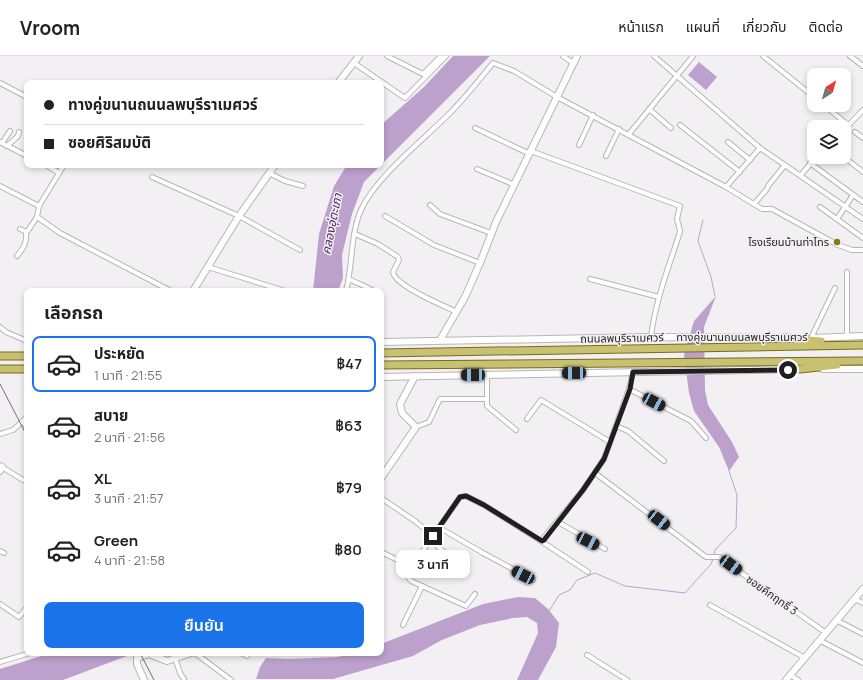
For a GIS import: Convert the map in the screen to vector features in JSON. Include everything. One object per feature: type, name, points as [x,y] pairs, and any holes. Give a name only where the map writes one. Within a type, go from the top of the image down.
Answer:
[{"type":"main road","points":[[340,80],[359,56]]},
{"type":"main road","points":[[440,340],[457,312],[480,263],[491,233],[577,56]]},
{"type":"main road","points":[[195,288],[240,216],[273,168]]},
{"type":"main road","name":"ทางคู่ขนานถนนลพบุรีราเมศวร์","points":[[384,342],[651,337],[811,338],[863,336]]},
{"type":"main road","points":[[784,338],[852,344]]},
{"type":"main road","name":"ถนนลพบุรีราเมศวร์","points":[[384,353],[863,344]]},
{"type":"main road","points":[[484,364],[485,351]]},
{"type":"main road","points":[[0,356],[24,356]]},
{"type":"main road","points":[[384,365],[681,361],[863,361]]},
{"type":"main road","points":[[800,369],[863,361]]},
{"type":"main road","points":[[0,369],[24,369]]},
{"type":"main road","points":[[384,377],[863,369]]},
{"type":"main road","points":[[384,474],[416,427],[402,413],[400,404],[415,376]]},
{"type":"main road","points":[[786,680],[863,589]]},
{"type":"main road","points":[[143,656],[137,658],[137,664],[144,680]]},
{"type":"main road","points":[[154,656],[167,661],[181,656]]},
{"type":"street","points":[[387,56],[423,74],[441,56]]},
{"type":"street","points":[[384,83],[405,98],[446,56]]},
{"type":"street","points":[[563,56],[573,63]]},
{"type":"street","points":[[654,56],[760,148],[863,219]]},
{"type":"street","points":[[629,134],[693,56]]},
{"type":"street","points":[[763,56],[807,91]]},
{"type":"street","points":[[850,56],[863,66]]},
{"type":"street","points":[[354,62],[380,80]]},
{"type":"street","points":[[347,288],[355,234],[361,211],[373,189],[451,112],[493,63],[514,71],[557,97],[629,134],[763,209],[772,209],[846,248],[863,250]]},
{"type":"street","points":[[0,83],[24,95]]},
{"type":"street","points":[[649,110],[671,128]]},
{"type":"street","points":[[851,122],[863,110]]},
{"type":"street","points":[[832,112],[842,120]]},
{"type":"street","points":[[579,145],[593,115]]},
{"type":"street","points":[[680,125],[740,172]]},
{"type":"street","points":[[475,128],[531,153],[680,206],[677,220],[680,230],[679,235],[659,297],[653,319],[651,337]]},
{"type":"street","points":[[606,156],[619,129]]},
{"type":"street","points":[[3,144],[10,131]]},
{"type":"street","points":[[3,144],[18,136],[19,132]]},
{"type":"street","points":[[855,132],[863,138]]},
{"type":"street","points":[[728,142],[750,160]]},
{"type":"street","points":[[3,144],[24,154]]},
{"type":"street","points":[[726,187],[760,148]]},
{"type":"street","points":[[851,163],[863,172]]},
{"type":"street","points":[[754,204],[785,164]]},
{"type":"street","points":[[801,175],[809,164]]},
{"type":"street","points":[[811,164],[863,202]]},
{"type":"street","points":[[51,168],[60,173]]},
{"type":"street","points":[[17,256],[24,247],[26,232],[37,218],[39,206],[62,168]]},
{"type":"street","points":[[477,169],[515,185]]},
{"type":"street","points":[[269,173],[286,181],[302,186]]},
{"type":"street","points":[[152,177],[240,216],[300,250]]},
{"type":"street","points":[[0,186],[39,206]]},
{"type":"street","points":[[837,219],[853,195]]},
{"type":"street","points":[[430,206],[440,214],[491,233]]},
{"type":"street","points":[[820,207],[863,238]]},
{"type":"street","points":[[385,216],[434,245],[480,263]]},
{"type":"street","points":[[37,218],[60,234],[165,288]]},
{"type":"street","points":[[20,229],[26,232]]},
{"type":"street","points":[[355,234],[378,244],[398,257],[399,260],[393,272],[396,279],[420,294],[457,312]]},
{"type":"street","points":[[208,268],[275,288]]},
{"type":"street","points":[[846,337],[847,272]]},
{"type":"street","points":[[349,278],[358,284],[366,285],[370,288]]},
{"type":"street","points":[[590,279],[659,297]]},
{"type":"street","points":[[811,338],[835,288]]},
{"type":"street","points":[[0,327],[6,332],[24,339]]},
{"type":"street","points":[[542,541],[558,522],[604,459],[630,389],[633,372]]},
{"type":"street","points":[[487,375],[487,406],[516,430]]},
{"type":"street","points":[[630,389],[691,421],[706,438]]},
{"type":"street","points":[[416,427],[429,422],[440,399],[487,399]]},
{"type":"street","points":[[527,419],[541,400],[610,442]]},
{"type":"street","points":[[0,434],[13,430],[24,422]]},
{"type":"street","points":[[616,426],[628,432],[664,462]]},
{"type":"street","points":[[1,468],[24,480]]},
{"type":"street","name":"ซอยคึกฤทธิ์ 3","points":[[595,473],[706,557],[719,557],[826,633]]},
{"type":"street","points":[[475,594],[466,606],[411,581],[408,577],[412,567],[460,497],[466,496],[484,505],[588,572]]},
{"type":"street","points":[[384,500],[415,521],[445,553],[454,567]]},
{"type":"street","points":[[558,522],[605,550]]},
{"type":"street","points":[[440,528],[482,553],[533,580]]},
{"type":"street","points":[[384,553],[412,567]]},
{"type":"street","points":[[403,625],[422,586]]},
{"type":"street","points":[[433,597],[435,592]]},
{"type":"street","points":[[854,599],[863,603]]},
{"type":"street","points":[[0,604],[19,617],[24,611]]},
{"type":"street","points":[[710,605],[805,658]]},
{"type":"street","points":[[836,620],[863,634]]},
{"type":"street","points":[[820,640],[863,663]]},
{"type":"street","points":[[0,662],[24,655]]},
{"type":"street","points":[[587,655],[628,680]]},
{"type":"street","points":[[198,656],[231,680]]},
{"type":"street","points":[[175,658],[180,673],[184,679]]},
{"type":"street","points":[[790,674],[798,680]]},
{"type":"water","points":[[453,56],[490,56],[384,162],[384,122],[424,87]]},
{"type":"water","points":[[699,62],[717,77],[706,90],[688,75]]},
{"type":"water","name":"คลองอุ่ตะเภา","points":[[345,168],[378,168],[364,182],[352,214],[342,255],[343,278],[339,288],[313,288],[319,234],[334,186]]},
{"type":"water","points":[[716,296],[704,327],[705,390],[708,405],[732,442],[739,457],[729,471],[719,447],[694,411],[689,393],[684,355],[694,321]]},
{"type":"water","points":[[518,597],[535,598],[548,609],[559,623],[556,647],[538,680],[517,680],[538,633],[537,623],[527,617],[513,618],[480,625],[442,640],[413,656],[333,679],[256,679],[260,667],[266,658],[288,659],[341,656],[384,656],[384,643],[483,604]]},
{"type":"water","points":[[41,656],[127,656],[63,680],[0,680],[0,669]]},
{"type":"waterway","points":[[703,220],[698,241],[711,277],[715,296]]},
{"type":"waterway","points":[[714,556],[715,550],[736,528],[737,495],[729,471]]},
{"type":"waterway","points":[[549,611],[559,595],[570,590],[577,580],[595,573],[625,586],[685,593],[711,564],[713,559]]},
{"type":"railway","points":[[0,384],[24,430]]},
{"type":"railway","points":[[142,656],[154,680]]},
{"type":"place","name":"โรงเรียนบ้านท่าไทร","points":[[837,242]]},
{"type":"route","points":[[433,536],[440,528],[460,497],[466,496],[484,505],[542,541],[544,540],[583,490],[604,459],[630,389],[633,372],[788,370]]}]
